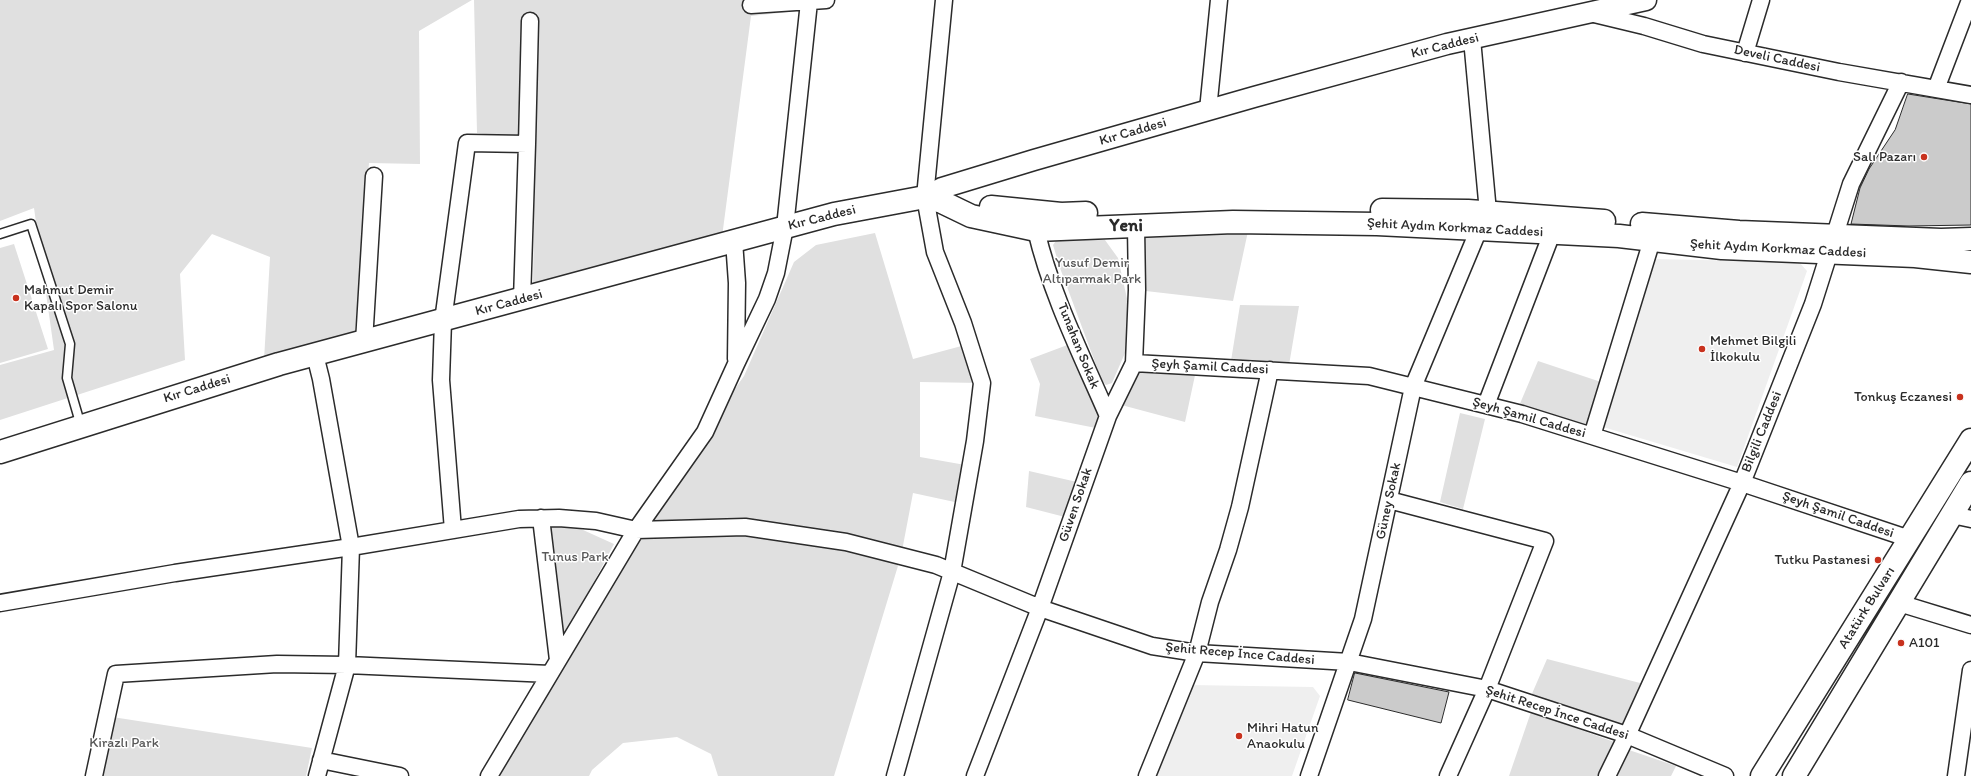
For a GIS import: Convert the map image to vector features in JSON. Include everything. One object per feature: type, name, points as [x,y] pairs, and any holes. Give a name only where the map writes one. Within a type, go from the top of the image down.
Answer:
[{"type":"main road","name":"Şehit Aydın Korkmaz Caddesi","points":[[933,200],[968,203],[1007,210],[1061,214],[1266,207],[1484,221],[1739,232],[1915,256],[1971,262]]},
{"type":"main road","name":"Şehit Aydın Korkmaz Caddesi","points":[[933,200],[971,216],[1036,230],[1233,222],[1377,224],[1484,221],[1552,233],[1619,236],[1722,248],[1971,239]]},
{"type":"main road","name":"Kır Caddesi","points":[[0,452],[315,355],[522,300],[785,227],[834,214],[933,200]]},
{"type":"main road","name":"Atatürk Bulvarı","points":[[1762,776],[1971,440]]},
{"type":"main road","name":"Atatürk Bulvarı","points":[[1794,776],[1899,603],[1961,517],[1971,484]]},
{"type":"street","points":[[751,5],[826,0]]},
{"type":"street","points":[[895,776],[952,572],[975,441],[982,383],[963,323],[935,252],[933,200],[944,0]]},
{"type":"street","points":[[1208,110],[1219,0]]},
{"type":"street","name":"Kır Caddesi","points":[[933,200],[942,188],[1208,110],[1472,39],[1586,12],[1646,0]]},
{"type":"street","points":[[1745,53],[1761,0]]},
{"type":"street","points":[[1936,89],[1970,0]]},
{"type":"street","points":[[489,776],[636,530],[705,432],[768,299],[776,273],[785,227],[809,2]]},
{"type":"street","name":"Develi Caddesi","points":[[1586,12],[1644,26],[1703,44],[1971,95]]},
{"type":"street","points":[[522,300],[530,21]]},
{"type":"street","points":[[1472,39],[1484,221]]},
{"type":"street","name":"Bilgili Caddesi","points":[[1607,776],[1742,483],[1813,304],[1851,184],[1901,82]]},
{"type":"street","points":[[453,530],[441,380],[443,321],[467,143],[527,144]]},
{"type":"street","points":[[364,342],[374,176]]},
{"type":"street","name":"Güney Sokak","points":[[1310,776],[1363,619],[1413,387],[1484,221]]},
{"type":"street","name":"Güven Sokak","points":[[975,776],[1040,608],[1108,416],[1134,364],[1137,290],[1136,227]]},
{"type":"street","name":"Tunahan Sokak","points":[[1036,230],[1042,257],[1108,416]]},
{"type":"street","points":[[1486,405],[1552,233]]},
{"type":"street","points":[[1592,436],[1652,240]]},
{"type":"street","points":[[734,241],[737,283],[736,364]]},
{"type":"street","points":[[315,355],[321,379],[351,547],[347,665],[317,776]]},
{"type":"street","name":"Şeyh Şamil Caddesi","points":[[1134,364],[1369,376],[1486,405],[1592,436],[1742,483],[1910,539]]},
{"type":"street","points":[[1147,776],[1197,653],[1210,602],[1228,550],[1240,506],[1270,370]]},
{"type":"street","points":[[1389,500],[1546,541],[1487,689],[1448,776]]},
{"type":"street","points":[[541,518],[558,660]]},
{"type":"street","name":"Şehit Recep İnce Caddesi","points":[[0,603],[176,573],[351,547],[519,519],[559,518],[596,521],[636,530],[745,527],[846,542],[936,565],[1040,608],[1152,646],[1197,653],[1349,662],[1487,689],[1627,735],[1725,776]]},
{"type":"street","points":[[1899,603],[1971,624]]},
{"type":"street","points":[[94,776],[116,674],[277,664],[347,665],[550,674]]},
{"type":"street","points":[[1956,776],[1971,670]]},
{"type":"street","points":[[321,760],[400,776]]},
{"type":"lane","points":[[0,234],[31,224],[70,344],[67,378],[81,426]]},
{"type":"shaded area","name":"Mehmet Bilgili İlkokulu","points":[[1652,259],[1799,262],[1807,271],[1737,467],[1603,427]]},
{"type":"shaded area","name":"Mihri Hatun Anaokulu","points":[[1190,685],[1313,687],[1320,696],[1292,776],[1157,776]]},
{"type":"green space","points":[[0,0],[472,0],[419,31],[420,164],[369,163],[355,333],[264,360],[270,257],[212,234],[180,274],[185,360],[0,420],[0,365],[54,350],[34,208],[0,221]]},
{"type":"green space","points":[[474,0],[799,0],[798,11],[751,16],[722,237],[533,287],[535,140],[477,133]]},
{"type":"green space","points":[[1250,222],[1233,301],[1137,290],[1136,227]]},
{"type":"green space","points":[[875,233],[913,359],[969,344],[982,383],[920,382],[920,457],[971,466],[964,504],[913,493],[901,556],[834,776],[718,776],[711,754],[677,737],[623,743],[592,770],[589,776],[487,776],[636,530],[744,376],[794,262],[816,245]]},
{"type":"green space","name":"Yusuf Demir Altıparmak Park","points":[[1058,238],[1105,240],[1118,258],[1128,303],[1128,346],[1112,383],[1106,385],[1102,381],[1060,268],[1053,245]]},
{"type":"green space","name":"Mahmut Demir Kapalı Spor Salonu","points":[[14,244],[48,349],[0,363],[0,248]]},
{"type":"green space","points":[[1240,305],[1299,306],[1288,371],[1230,367]]},
{"type":"green space","points":[[1070,344],[1102,417],[1096,428],[1035,416],[1040,384],[1030,359]]},
{"type":"green space","points":[[1538,361],[1607,384],[1592,436],[1516,413]]},
{"type":"green space","points":[[1134,363],[1197,366],[1185,422],[1114,403]]},
{"type":"green space","points":[[1460,413],[1485,419],[1463,509],[1440,502]]},
{"type":"green space","points":[[1029,471],[1077,482],[1065,517],[1026,507]]},
{"type":"green space","name":"Tunus Park","points":[[543,522],[572,525],[614,544],[559,648]]},
{"type":"green space","points":[[1547,659],[1644,684],[1623,727],[1531,696]]},
{"type":"green space","points":[[1531,712],[1617,743],[1601,776],[1509,776]]},
{"type":"green space","name":"Kirazlı Park","points":[[106,716],[312,748],[306,776],[95,776]]},
{"type":"green space","points":[[1629,750],[1676,766],[1671,776],[1615,776]]},
{"type":"building","name":"Salı Pazarı","points":[[1908,94],[1971,104],[1971,225],[1909,226],[1851,224],[1860,188],[1869,169],[1895,130]]},
{"type":"building","points":[[1355,673],[1449,692],[1441,723],[1348,700]]},
{"type":"place","name":"Salı Pazarı","points":[[1924,157]]},
{"type":"place","name":"Mahmut Demir Kapalı Spor Salonu","points":[[16,298]]},
{"type":"place","name":"Mehmet Bilgili İlkokulu","points":[[1702,349]]},
{"type":"place","name":"Tonkuş Eczanesi","points":[[1960,397]]},
{"type":"place","name":"Tutku Pastanesi","points":[[1878,560]]},
{"type":"place","name":"A101","points":[[1901,643]]},
{"type":"place","name":"Mihri Hatun Anaokulu","points":[[1239,736]]},
{"type":"district","name":"Yeni","points":[[1126,226]]}]
